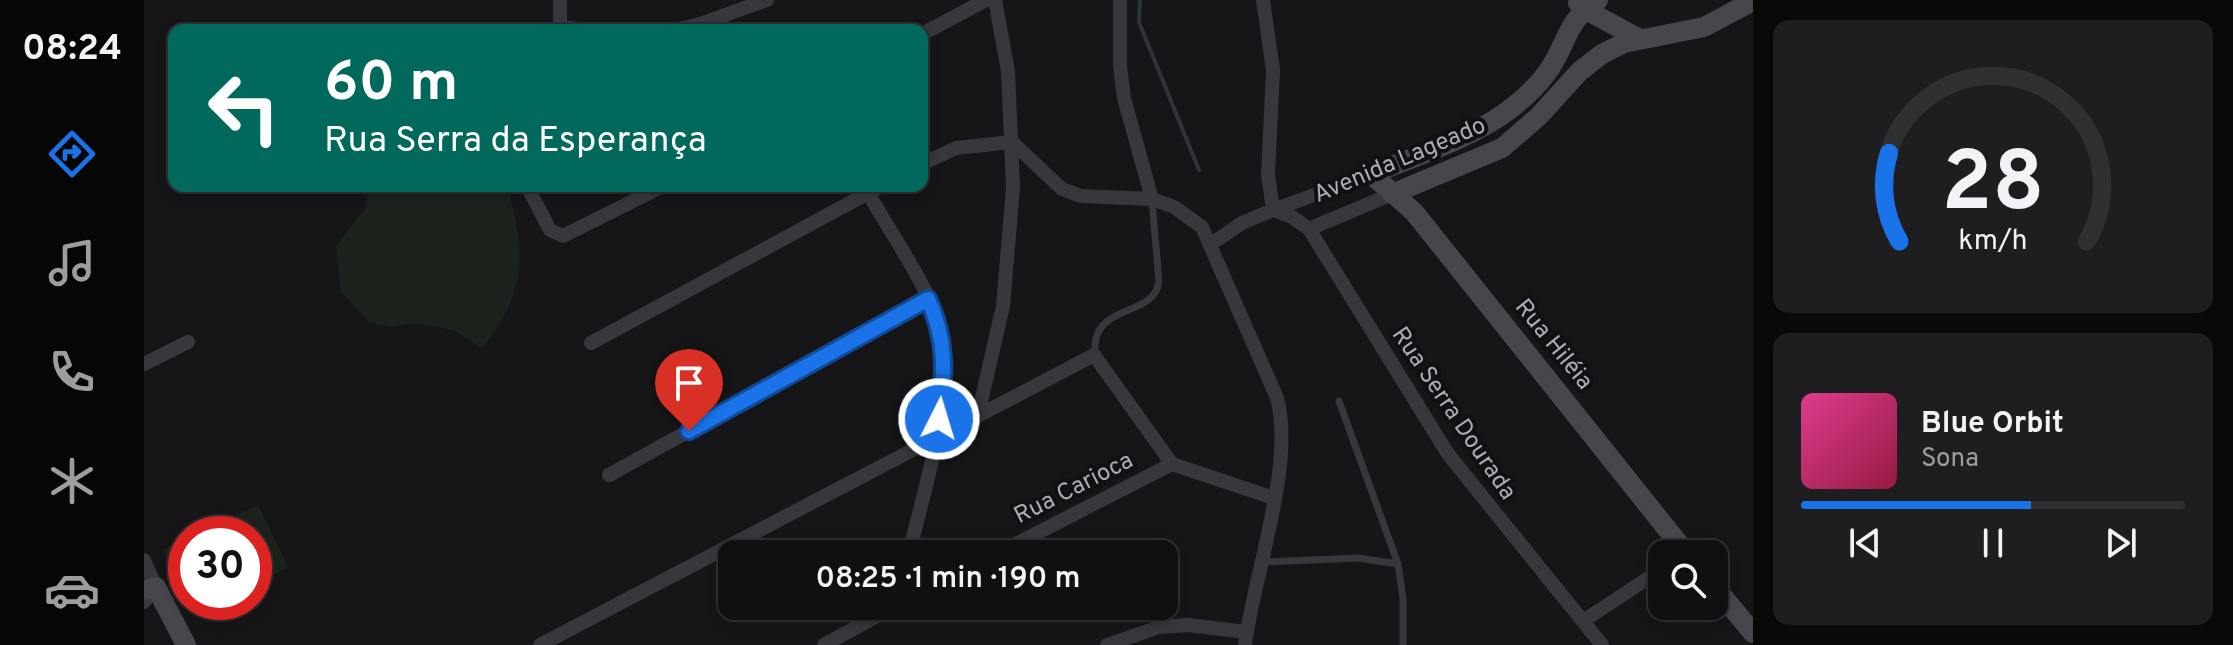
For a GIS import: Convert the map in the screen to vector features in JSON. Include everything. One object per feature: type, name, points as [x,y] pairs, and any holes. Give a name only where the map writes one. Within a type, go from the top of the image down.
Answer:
[{"type":"main road","name":"Avenida Lageado","points":[[1392,194],[1502,148],[1538,117],[1591,61],[1624,43],[1704,27],[1753,1]]},
{"type":"main road","name":"Avenida Lageado","points":[[1371,174],[1448,144],[1497,118],[1519,101],[1547,72],[1586,3]]},
{"type":"main road","points":[[1586,3],[1640,39]]},
{"type":"main road","name":"Rua Hiléia","points":[[1371,174],[1414,212],[1675,540]]},
{"type":"main road","points":[[148,593],[186,645]]},
{"type":"main road","points":[[1728,603],[1753,633]]},
{"type":"street","points":[[560,0],[561,24]]},
{"type":"street","points":[[700,24],[767,0]]},
{"type":"street","points":[[928,31],[986,0]]},
{"type":"street","points":[[978,415],[1003,306],[1013,188],[1008,71],[995,0]]},
{"type":"street","points":[[1120,0],[1120,66],[1124,98],[1152,199]]},
{"type":"street","points":[[1263,0],[1273,70],[1268,175],[1273,210]]},
{"type":"street","points":[[928,161],[956,148],[1012,142],[1062,189],[1081,196],[1152,199],[1174,207],[1202,227],[1277,398],[1283,420],[1283,440],[1246,638],[1188,625],[1159,627],[1107,645]]},
{"type":"street","name":"Avenida Lageado","points":[[1273,210],[1371,174]]},
{"type":"street","points":[[530,192],[550,230],[568,236],[652,192]]},
{"type":"street","points":[[591,343],[871,192]]},
{"type":"street","points":[[876,192],[939,322],[944,354],[937,437],[912,540]]},
{"type":"street","name":"Avenida Lageado","points":[[1309,229],[1392,194]]},
{"type":"street","points":[[1211,244],[1242,223],[1273,210],[1292,217],[1309,229]]},
{"type":"street","name":"Rua Serra Dourada","points":[[1309,229],[1448,454],[1602,645]]},
{"type":"street","points":[[609,475],[928,299]]},
{"type":"street","points":[[144,364],[188,342]]},
{"type":"street","points":[[540,645],[1094,355],[1172,464],[1274,498]]},
{"type":"street","name":"Rua Carioca","points":[[1023,540],[1172,464]]},
{"type":"street","points":[[144,560],[148,593]]},
{"type":"street","points":[[1583,621],[1648,578]]},
{"type":"street","points":[[824,645],[870,620]]},
{"type":"street","points":[[1145,645],[1159,627]]},
{"type":"lane","points":[[1094,355],[1098,333],[1103,327],[1113,318],[1154,298],[1158,291],[1152,199]]},
{"type":"lane","points":[[1339,401],[1398,564],[1403,599],[1403,645]]},
{"type":"lane","points":[[1261,562],[1358,558],[1398,564]]},
{"type":"shaded area","points":[[368,192],[509,192],[519,252],[515,290],[508,309],[482,348],[453,330],[411,324],[390,327],[370,322],[341,292],[336,246],[365,209]]},
{"type":"shaded area","points":[[258,505],[263,516],[235,516]]},
{"type":"shaded area","points":[[272,534],[288,567],[272,575]]},
{"type":"waterway","points":[[1140,0],[1139,22],[1199,170]]},
{"type":"route","points":[[689,431],[928,299],[939,322],[944,354],[939,419]]}]
